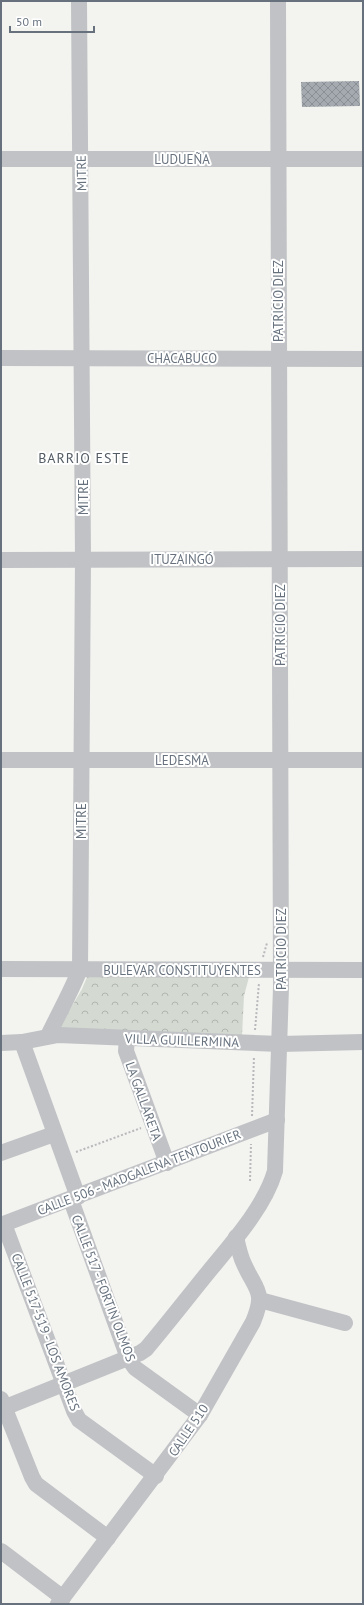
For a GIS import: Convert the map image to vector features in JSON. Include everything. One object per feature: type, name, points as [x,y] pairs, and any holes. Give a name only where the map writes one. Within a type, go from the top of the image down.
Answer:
[{"type":"street","name":"MITRE","points":[[48,1036],[60,1009],[72,991],[80,969],[83,358],[78,1]]},
{"type":"street","name":"PATRICIO DIEZ","points":[[2,1405],[65,1385],[146,1349],[236,1237],[271,1183],[276,1160],[281,970],[278,1]]},
{"type":"street","name":"LUDUEÑA","points":[[1,159],[363,159]]},
{"type":"street","name":"CHACABUCO","points":[[1,358],[363,358]]},
{"type":"street","name":"ITUZAINGÓ","points":[[1,560],[363,559]]},
{"type":"street","name":"LEDESMA","points":[[1,760],[363,760]]},
{"type":"street","name":"BULEVAR CONSTITUYENTES","points":[[1,969],[363,970]]},
{"type":"street","name":"VILLA GUILLERMINA","points":[[1,1043],[22,1042],[48,1036],[280,1044],[363,1042]]},
{"type":"street","name":"LA GALLARETA","points":[[127,1038],[126,1051],[167,1163]]},
{"type":"street","name":"CALLE 517 - FORTIN OLMOS","points":[[22,1042],[63,1157],[74,1198],[128,1358],[135,1368],[200,1415]]},
{"type":"street","name":"CALLE 506 - MADGALENA TENTOURIER","points":[[3,1224],[277,1120]]},
{"type":"street","points":[[1,1153],[54,1134]]},
{"type":"street","name":"CALLE 517-519 - LOS AMORES","points":[[3,1224],[74,1411],[79,1420],[156,1476]]},
{"type":"street","points":[[236,1237],[244,1265],[258,1287],[260,1300],[344,1322]]},
{"type":"street","name":"CALLE 510","points":[[60,1601],[156,1476],[200,1415],[253,1322],[260,1307],[260,1300]]},
{"type":"street","points":[[2,1405],[36,1484],[108,1538]]},
{"type":"street","points":[[1,1551],[60,1601]]},
{"type":"path","points":[[63,1157],[153,1123]]},
{"type":"green space","points":[[87,977],[249,977],[244,996],[242,1036],[59,1028],[82,989]]},
{"type":"building","points":[[359,81],[360,106],[302,107],[301,82]]},
{"type":"district","name":"BARRIO ESTE","points":[[84,458]]}]
